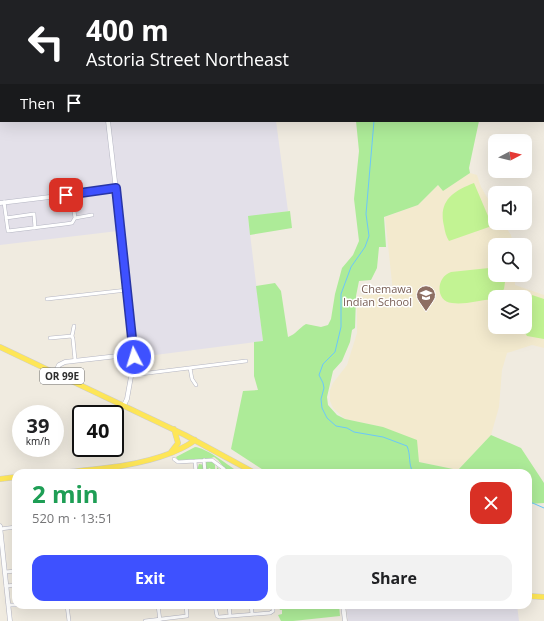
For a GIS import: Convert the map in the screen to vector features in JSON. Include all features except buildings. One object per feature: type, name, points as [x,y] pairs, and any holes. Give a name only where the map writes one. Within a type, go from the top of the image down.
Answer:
[{"type":"main road","name":"OR 99E","points":[[0,347],[122,405]]},
{"type":"main road","name":"OR 99E","points":[[124,406],[174,429],[248,469]]},
{"type":"main road","points":[[169,454],[178,443],[174,429]]},
{"type":"main road","points":[[102,469],[139,464],[188,446],[195,440]]},
{"type":"main road","points":[[0,479],[12,478]]},
{"type":"main road","points":[[532,596],[544,598]]},
{"type":"street","points":[[108,122],[135,354],[127,399],[124,406]]},
{"type":"street","points":[[70,194],[72,197],[75,218],[72,223],[8,231],[2,203],[70,194],[116,188]]},
{"type":"street","points":[[6,218],[34,214],[35,228]]},
{"type":"street","points":[[75,218],[92,215]]},
{"type":"street","points":[[47,299],[127,290]]},
{"type":"street","points":[[74,326],[72,336],[75,360]]},
{"type":"street","points":[[50,338],[72,336]]},
{"type":"street","points":[[55,373],[61,364],[75,360],[135,354]]},
{"type":"street","points":[[132,374],[246,361]]},
{"type":"street","points":[[190,368],[192,379],[196,385]]},
{"type":"street","points":[[174,458],[178,462],[212,460],[224,469]]},
{"type":"street","points":[[204,460],[205,469]]},
{"type":"street","points":[[195,461],[196,469]]},
{"type":"street","points":[[10,621],[0,528],[12,527]]},
{"type":"street","points":[[5,572],[12,571]]},
{"type":"street","points":[[6,586],[12,585]]},
{"type":"street","points":[[68,609],[69,621]]},
{"type":"street","points":[[159,609],[160,620]]},
{"type":"street","points":[[145,621],[187,616],[186,609]]},
{"type":"street","points":[[216,609],[218,617],[270,613],[273,609]]},
{"type":"street","points":[[229,609],[230,616]]},
{"type":"street","points":[[251,609],[252,614]]},
{"type":"street","points":[[344,609],[345,621]]},
{"type":"shaded area","points":[[0,122],[276,122],[288,211],[248,217],[263,341],[132,358],[118,231],[0,245]]},
{"type":"shaded area","name":"Chemawa Indian School","points":[[470,173],[477,175],[481,187],[488,199],[488,230],[508,230],[511,235],[512,238],[488,238],[488,282],[515,282],[515,285],[530,290],[488,290],[488,334],[532,334],[532,291],[544,295],[544,348],[532,345],[507,353],[502,370],[499,407],[491,435],[459,469],[419,462],[383,427],[345,419],[333,408],[330,401],[330,390],[333,383],[347,365],[357,333],[357,296],[393,292],[385,217],[418,205],[438,185],[443,190]]},
{"type":"shaded area","points":[[346,609],[518,609],[519,621],[348,621]]},
{"type":"green space","points":[[356,122],[479,122],[469,168],[470,173],[443,191],[438,185],[418,205],[384,217],[386,247],[379,247],[377,268],[371,280],[359,281],[356,296],[355,328],[352,330],[350,342],[342,361],[333,371],[327,397],[328,405],[337,415],[345,419],[383,427],[417,440],[419,462],[453,469],[262,469],[231,449],[243,391],[258,390],[254,376],[254,342],[263,341],[256,286],[275,283],[281,291],[288,337],[306,324],[321,327],[328,325],[331,319],[335,294],[342,268],[353,255],[359,241],[354,199],[359,151]]},
{"type":"green space","points":[[474,183],[488,216],[488,227],[449,241],[445,232],[443,210],[449,198],[466,186]]},
{"type":"green space","points":[[290,211],[292,228],[250,235],[248,216]]},
{"type":"green space","points":[[488,268],[488,282],[505,282],[504,289],[488,290],[488,300],[467,303],[452,303],[446,301],[440,294],[440,283],[442,279],[451,272]]},
{"type":"green space","points":[[532,295],[544,299],[544,339],[527,336],[526,334],[532,334]]},
{"type":"green space","points":[[491,435],[521,448],[544,483],[544,503],[532,504],[532,469],[459,469]]},
{"type":"green space","points":[[195,447],[215,456],[234,469],[225,469],[214,457],[209,459],[178,460],[176,457]]},
{"type":"green space","points":[[212,461],[215,465],[215,469],[197,469],[199,464],[205,465],[205,462]]},
{"type":"green space","points":[[339,609],[340,616],[281,621],[278,615],[282,614],[282,610],[280,610]]},
{"type":"waterway","points":[[374,122],[366,214],[369,236],[365,247],[351,267],[341,294],[341,327],[335,352],[323,364],[319,375],[324,388],[321,399],[322,408],[327,418],[336,426],[347,428],[354,432],[383,437],[407,446],[412,469]]},
{"type":"waterway","points":[[532,503],[544,508]]},
{"type":"place","name":"Chemawa Indian School","points":[[426,312]]},
{"type":"route","points":[[66,195],[116,188],[135,354],[134,357]]}]
